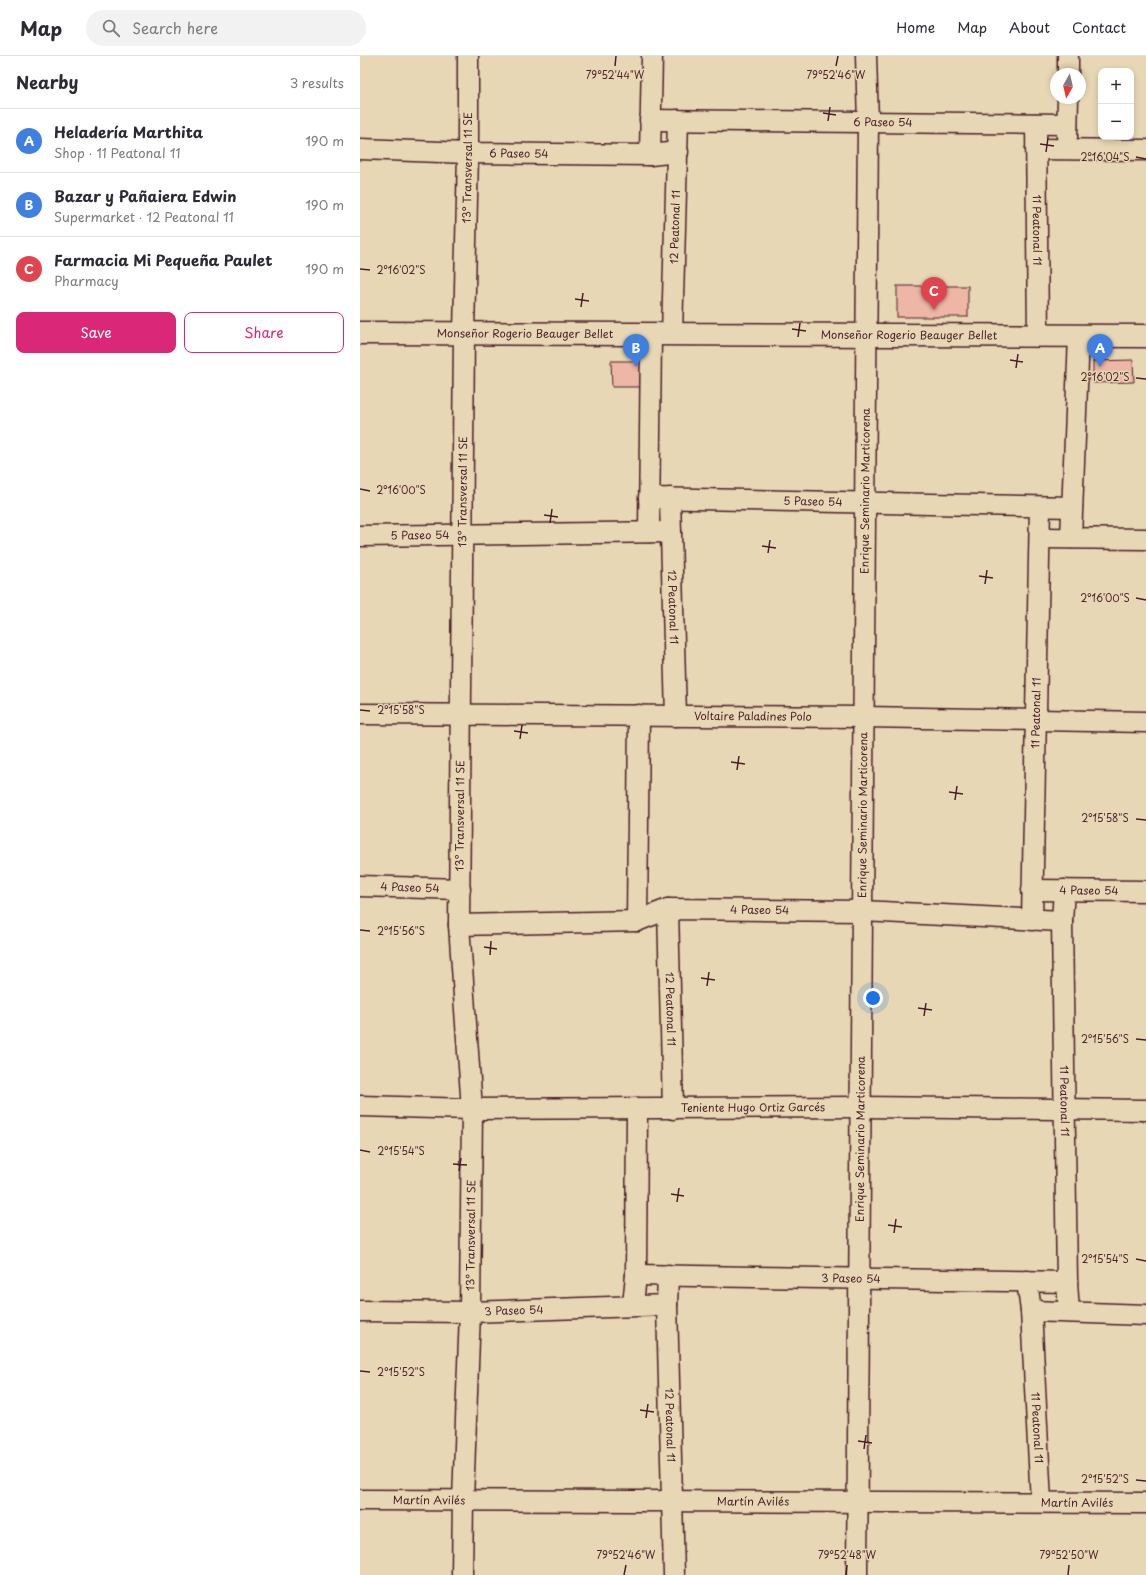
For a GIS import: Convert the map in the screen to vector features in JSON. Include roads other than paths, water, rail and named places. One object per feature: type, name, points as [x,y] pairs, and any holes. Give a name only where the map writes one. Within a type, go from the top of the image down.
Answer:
[{"type":"street","name":"13° Transversal 11 SE","points":[[462,1575],[463,1500],[470,1312],[472,1109],[460,925],[462,535],[468,153],[468,56]]},
{"type":"street","points":[[650,155],[652,56]]},
{"type":"street","name":"Enrique Seminario Marticorena","points":[[857,1575],[868,122],[866,56]]},
{"type":"street","points":[[1068,56],[1068,68]]},
{"type":"street","points":[[1067,149],[1068,104]]},
{"type":"street","name":"6 Paseo 54","points":[[650,120],[1067,124]]},
{"type":"street","name":"12 Peatonal 11","points":[[649,532],[649,498],[678,152],[678,120]]},
{"type":"street","name":"11 Peatonal 11","points":[[1036,124],[1038,336]]},
{"type":"street","name":"6 Paseo 54","points":[[360,149],[468,153],[650,155],[678,152]]},
{"type":"street","points":[[1036,149],[1146,150]]},
{"type":"street","name":"Monseñor Rogerio Beauger Bellet","points":[[360,333],[1146,336]]},
{"type":"street","points":[[1071,538],[1079,336]]},
{"type":"street","name":"5 Paseo 54","points":[[649,498],[1072,507]]},
{"type":"street","name":"12 Peatonal 11","points":[[670,498],[676,716]]},
{"type":"street","name":"11 Peatonal 11","points":[[1032,920],[1040,507]]},
{"type":"street","name":"5 Paseo 54","points":[[360,536],[671,532]]},
{"type":"street","points":[[1040,538],[1146,539]]},
{"type":"street","name":"Voltaire Paladines Polo","points":[[360,714],[864,717],[1146,722]]},
{"type":"street","points":[[637,921],[639,715]]},
{"type":"street","name":"4 Paseo 54","points":[[360,886],[460,889]]},
{"type":"street","name":"4 Paseo 54","points":[[1032,890],[1146,891]]},
{"type":"street","name":"11 Peatonal 11","points":[[1064,890],[1062,921],[1064,1110],[1067,1282],[1069,1312]]},
{"type":"street","name":"12 Peatonal 11","points":[[668,909],[673,1109]]},
{"type":"street","name":"4 Paseo 54","points":[[460,925],[637,921],[668,909],[862,911],[1062,921]]},
{"type":"street","name":"Teniente Hugo Ortiz Garcés","points":[[360,1106],[472,1109],[861,1107],[1146,1110]]},
{"type":"street","points":[[633,1306],[636,1274],[637,1108]]},
{"type":"street","name":"3 Paseo 54","points":[[636,1274],[1067,1282]]},
{"type":"street","name":"12 Peatonal 11","points":[[668,1275],[667,1305],[674,1575]]},
{"type":"street","name":"11 Peatonal 11","points":[[1027,1281],[1031,1311],[1041,1502]]},
{"type":"street","name":"3 Paseo 54","points":[[360,1311],[470,1312],[667,1305]]},
{"type":"street","points":[[1031,1311],[1146,1315]]},
{"type":"street","name":"Martín Avilés","points":[[360,1500],[1146,1503]]},
{"type":"place","name":"Farmacia Mi Pequeña Paulet","points":[[934,310]]},
{"type":"place","name":"Bazar y Pañaiera Edwin","points":[[636,367]]},
{"type":"place","name":"Heladería Marthita","points":[[1100,367]]}]
